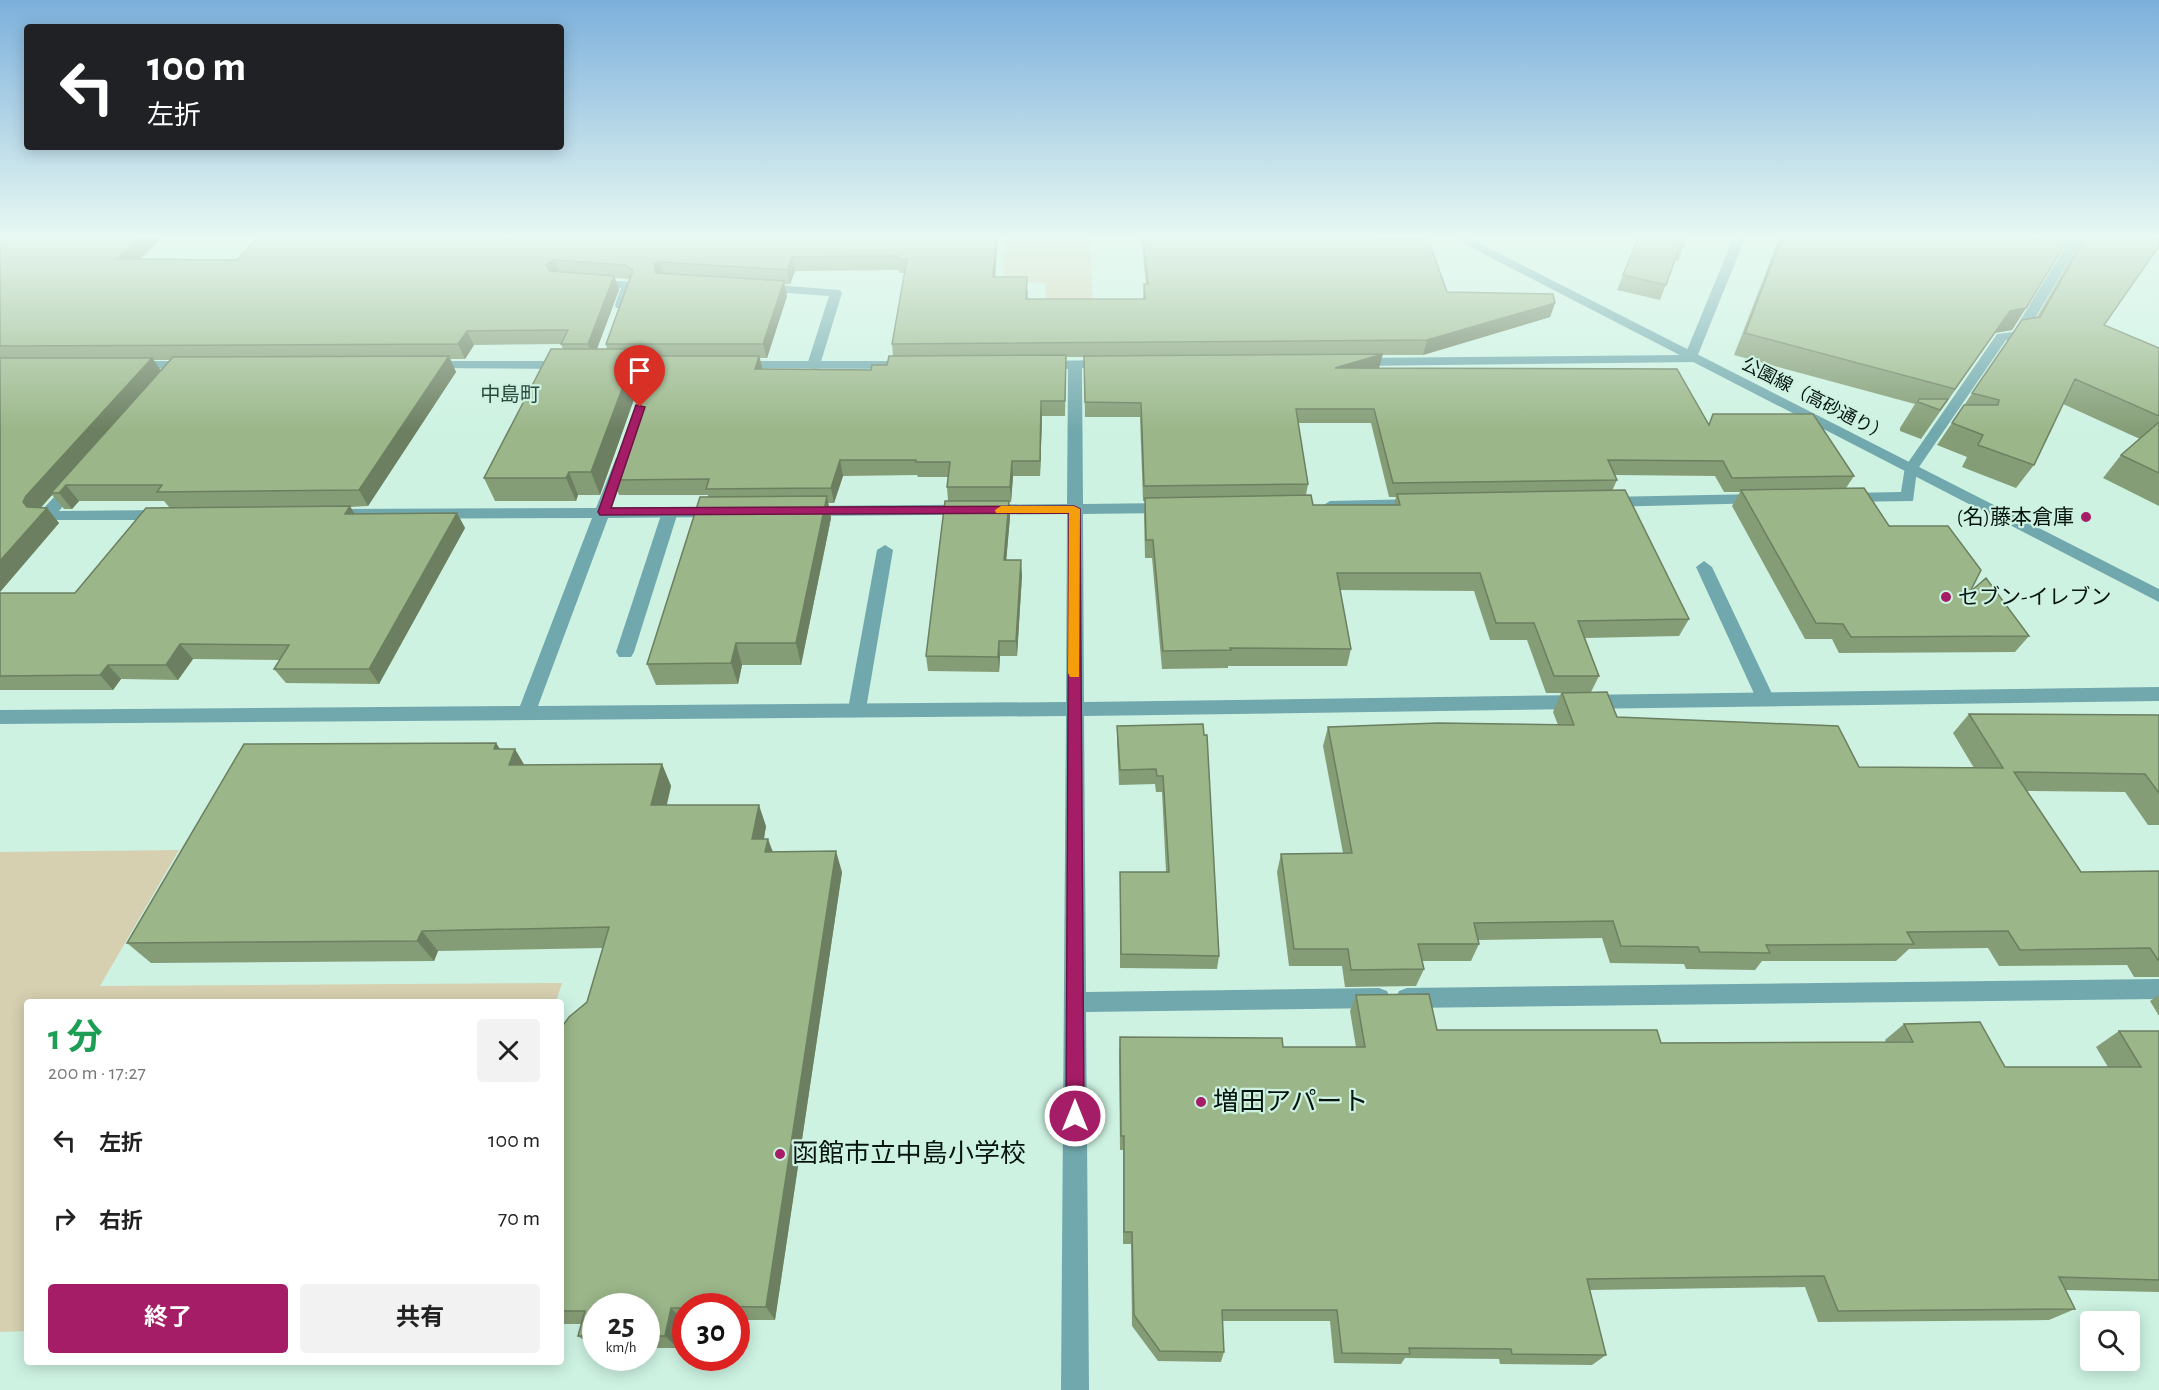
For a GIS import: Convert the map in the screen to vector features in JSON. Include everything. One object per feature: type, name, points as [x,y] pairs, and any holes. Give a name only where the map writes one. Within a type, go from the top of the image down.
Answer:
[{"type":"street","points":[[618,315],[623,301]]},
{"type":"street","points":[[814,365],[833,301]]},
{"type":"street","name":"公園線（高砂通り）","points":[[1579,301],[2159,596]]},
{"type":"street","points":[[1347,362],[1690,359],[1714,301]]},
{"type":"street","points":[[1824,498],[1908,497],[1910,470],[2002,337],[2018,335],[2039,301]]},
{"type":"street","points":[[1028,364],[1122,364]]},
{"type":"street","points":[[1075,364],[1075,1390]]},
{"type":"street","points":[[120,365],[203,365]]},
{"type":"street","points":[[164,383],[179,365]]},
{"type":"street","points":[[413,365],[577,365]]},
{"type":"street","points":[[600,365],[653,371],[689,365]]},
{"type":"street","points":[[723,365],[921,365]]},
{"type":"street","points":[[526,713],[604,512],[627,444]]},
{"type":"street","points":[[86,471],[46,516],[177,515]]},
{"type":"street","points":[[1586,502],[1777,499]]},
{"type":"street","points":[[1312,506],[1432,504]]},
{"type":"street","points":[[789,511],[1182,508]]},
{"type":"street","points":[[625,652],[670,512]]},
{"type":"street","points":[[319,514],[730,512]]},
{"type":"street","points":[[857,709],[885,550]]},
{"type":"street","points":[[1704,567],[1766,700]]},
{"type":"street","points":[[0,717],[1075,709],[2159,694]]},
{"type":"street","points":[[1075,1002],[2159,989]]},
{"type":"shaded area","points":[[1045,301],[1093,301],[1093,307],[1045,308]]},
{"type":"shaded area","points":[[179,850],[100,986],[562,983],[557,999],[24,999],[24,1331],[0,1332],[0,852]]},
{"type":"building","points":[[0,301],[604,301],[588,344],[561,344],[568,330],[467,331],[458,344],[0,346]]},
{"type":"building","points":[[622,301],[777,301],[763,344],[606,344]]},
{"type":"building","points":[[900,301],[1555,301],[1555,303],[1427,340],[892,344]]},
{"type":"building","points":[[1757,301],[2030,301],[2026,308],[2010,311],[1955,389],[1745,333]]},
{"type":"building","points":[[2049,301],[2121,301],[2104,325],[2159,348],[2159,416],[2075,379],[2034,465],[1978,445],[1983,435],[1952,423],[1964,405],[1998,405],[1999,400],[1972,393],[2022,320],[2040,317]]},
{"type":"building","points":[[551,349],[637,349],[591,472],[569,472],[566,478],[484,478]]},
{"type":"building","points":[[1383,354],[1335,368],[1677,369],[1709,425],[1713,414],[1813,414],[1854,476],[1732,478],[1723,461],[1608,460],[1617,480],[1393,483],[1374,409],[1296,409],[1308,484],[1144,486],[1141,403],[1085,402],[1084,356]]},
{"type":"building","points":[[1066,355],[1065,401],[1041,401],[1040,461],[1012,461],[1010,487],[947,487],[950,462],[916,462],[916,460],[840,460],[831,488],[706,489],[709,479],[614,480],[657,356],[759,356],[755,369],[871,370],[872,365],[887,365],[889,356]]},
{"type":"building","points":[[449,356],[359,490],[157,492],[162,485],[66,485],[59,493],[51,493],[173,357]]},
{"type":"building","points":[[0,358],[152,358],[26,496],[23,502],[27,507],[47,508],[0,561]]},
{"type":"building","points":[[1919,399],[1948,399],[1940,410],[1918,402]]},
{"type":"building","points":[[2159,422],[2159,473],[2121,455]]},
{"type":"building","points":[[1864,488],[1889,526],[1948,526],[1981,570],[1970,592],[1986,578],[2029,636],[1851,637],[1843,624],[1816,623],[1741,490]]},
{"type":"building","points":[[1625,490],[1689,619],[1578,621],[1599,676],[1554,676],[1534,623],[1496,623],[1480,573],[1337,573],[1351,649],[1230,648],[1231,650],[1163,651],[1153,540],[1146,540],[1145,498],[1311,495],[1313,505],[1400,505],[1397,494]]},
{"type":"building","points":[[827,496],[796,643],[736,643],[731,663],[647,664],[700,497]]},
{"type":"building","points":[[945,501],[1009,501],[1004,560],[1021,560],[1016,641],[999,641],[998,657],[926,656]]},
{"type":"building","points":[[350,506],[345,514],[457,513],[369,669],[274,669],[289,645],[180,644],[166,665],[108,665],[100,675],[0,676],[0,593],[75,593],[146,508]]},
{"type":"building","points":[[1607,692],[1617,717],[1838,726],[1859,767],[2003,768],[1969,714],[2159,715],[2159,793],[2145,774],[2014,772],[2081,872],[2159,871],[2159,960],[2150,948],[2020,950],[2008,931],[1907,932],[1914,944],[1766,945],[1770,953],[1700,952],[1698,947],[1621,946],[1613,921],[1474,923],[1479,944],[1418,944],[1424,969],[1351,970],[1348,949],[1294,949],[1281,854],[1352,853],[1328,727],[1438,723],[1574,725],[1562,693]]},
{"type":"building","points":[[1203,724],[1204,735],[1207,735],[1219,956],[1121,954],[1120,872],[1169,872],[1163,776],[1157,776],[1156,769],[1120,770],[1117,726]]},
{"type":"building","points":[[496,743],[494,749],[515,749],[509,765],[662,764],[651,805],[759,805],[752,839],[768,839],[765,852],[836,851],[766,1307],[750,1307],[750,1293],[672,1293],[672,1308],[665,1336],[660,1336],[660,1293],[582,1293],[582,1311],[564,1311],[564,1024],[587,1002],[609,927],[422,931],[417,941],[127,943],[244,744]]},
{"type":"building","points":[[1429,994],[1437,1030],[1657,1030],[1661,1043],[1913,1042],[1904,1024],[1980,1022],[2005,1067],[2141,1067],[2119,1031],[2159,1031],[2159,1280],[2059,1277],[2075,1309],[1838,1311],[1824,1276],[1587,1279],[1606,1355],[1512,1354],[1511,1349],[1409,1348],[1410,1354],[1342,1353],[1337,1310],[1222,1310],[1224,1352],[1160,1351],[1134,1315],[1132,1232],[1124,1232],[1124,1136],[1121,1136],[1120,1037],[1282,1038],[1283,1047],[1365,1047],[1356,995]]},
{"type":"building","points":[[582,1322],[582,1336],[578,1336]]},
{"type":"slow traffic","points":[[1001,510],[1074,509],[1075,673]]},
{"type":"place","name":"(名)藤本倉庫","points":[[2086,517]]},
{"type":"place","name":"セブン-イレブン","points":[[1946,597]]},
{"type":"place","name":"増田アパート","points":[[1201,1102]]},
{"type":"place","name":"函館市立中島小学校","points":[[780,1154]]},
{"type":"district","name":"中島町","points":[[510,395]]},
{"type":"route","points":[[640,407],[604,512],[1074,509],[1075,1116]]}]
